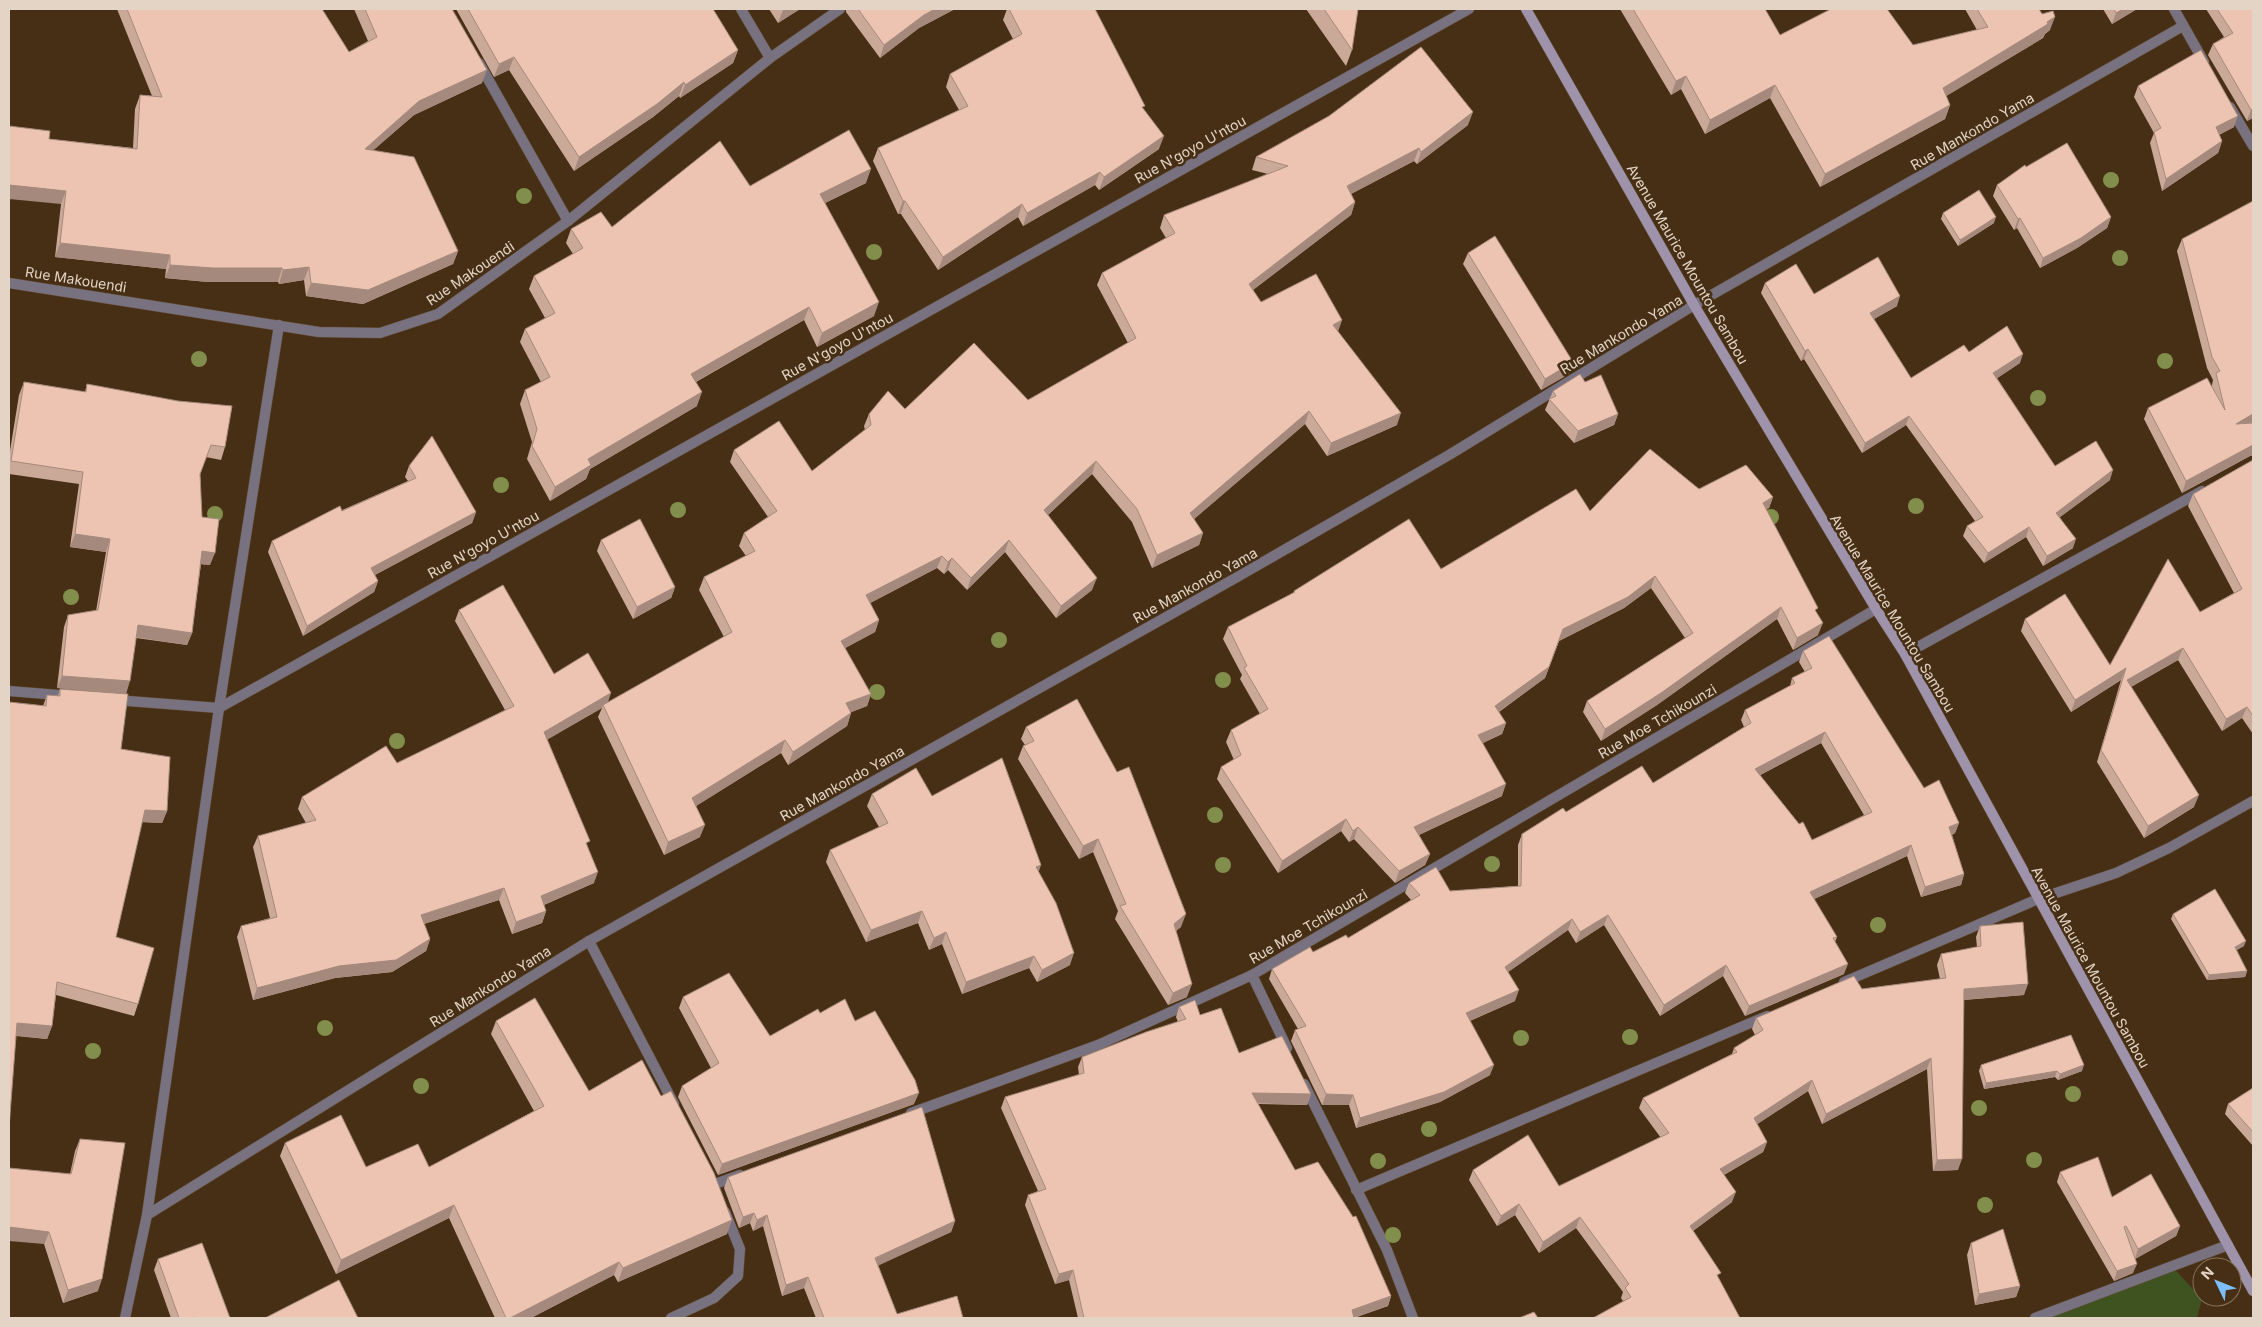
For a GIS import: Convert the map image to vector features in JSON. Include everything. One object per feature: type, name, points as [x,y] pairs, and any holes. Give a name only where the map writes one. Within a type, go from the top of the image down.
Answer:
[{"type":"street","points":[[741,9],[770,58]]},
{"type":"street","name":"Rue Makouendi","points":[[9,283],[319,332],[380,333],[438,314],[568,221],[770,58],[840,9]]},
{"type":"street","name":"Rue N'goyo U'ntou","points":[[219,708],[1469,9]]},
{"type":"street","name":"Avenue Maurice Mountou Sambou","points":[[1526,9],[1694,305],[1876,609],[1905,654],[2253,1291]]},
{"type":"street","points":[[2174,9],[2208,68]]},
{"type":"street","name":"Rue Mankondo Yama","points":[[148,1215],[589,941],[1265,561],[1449,455],[1694,305],[2183,26]]},
{"type":"street","points":[[472,51],[568,221]]},
{"type":"street","points":[[2223,94],[2253,145]]},
{"type":"street","points":[[124,1318],[148,1215],[219,708],[279,325]]},
{"type":"street","points":[[1905,654],[2210,486]]},
{"type":"street","name":"Rue Moe Tchikounzi","points":[[900,1117],[1098,1045],[1252,974],[1876,609]]},
{"type":"street","points":[[9,691],[85,697]]},
{"type":"street","points":[[104,699],[219,708]]},
{"type":"street","points":[[1830,988],[2038,899],[2116,873],[2169,848],[2253,801]]},
{"type":"street","points":[[589,941],[679,1115]]},
{"type":"street","points":[[1252,974],[1291,1055]]},
{"type":"street","points":[[1356,1190],[1776,1012]]},
{"type":"street","points":[[1299,1073],[1387,1250],[1413,1318]]},
{"type":"street","points":[[671,1318],[714,1298],[738,1276],[740,1249],[716,1189],[752,1171]]},
{"type":"street","points":[[2035,1318],[2228,1245]]},
{"type":"green space","points":[[2169,1263],[2192,1288],[2192,1307],[2200,1307],[2197,1318],[2031,1318]]},
{"type":"building","points":[[127,9],[322,9],[349,52],[377,37],[365,9],[452,9],[487,70],[419,101],[365,149],[414,157],[458,251],[368,290],[311,283],[309,267],[283,270],[282,268],[213,268],[170,265],[170,255],[60,243],[66,191],[9,185],[9,126],[50,131],[49,139],[137,149],[140,95],[162,97]]},
{"type":"building","points":[[468,9],[713,9],[738,50],[685,85],[684,82],[657,104],[579,157],[514,57],[499,64]]},
{"type":"building","points":[[858,9],[935,9],[884,45]]},
{"type":"building","points":[[1009,9],[1095,9],[1145,106],[1142,107],[1164,136],[1104,177],[1100,172],[1027,213],[1022,204],[943,257],[905,201],[903,201],[878,148],[968,106],[950,74],[1022,34]]},
{"type":"building","points":[[1324,9],[1358,9],[1352,50]]},
{"type":"building","points":[[1633,9],[1765,9],[1780,35],[1831,9],[1887,9],[1913,45],[1988,27],[1977,9],[2039,9],[2042,14],[2053,11],[2055,17],[2047,22],[2048,24],[1943,88],[1950,105],[1825,174],[1775,85],[1710,120],[1686,76],[1676,81]]},
{"type":"building","points":[[2114,9],[2123,9],[2116,13]]},
{"type":"building","points":[[2217,9],[2253,9],[2253,109],[2251,110],[2213,44],[2233,33]]},
{"type":"building","points":[[1421,47],[1473,112],[1421,152],[1419,148],[1347,186],[1355,202],[1249,284],[1261,302],[1316,274],[1342,320],[1333,325],[1401,413],[1331,443],[1309,411],[1190,513],[1203,533],[1157,555],[1137,509],[1096,461],[1044,510],[1097,578],[1061,606],[1009,540],[971,578],[952,558],[948,562],[942,556],[866,595],[879,620],[841,641],[871,694],[846,703],[851,713],[793,752],[785,740],[692,798],[705,825],[668,842],[603,705],[732,632],[704,577],[755,551],[744,533],[777,511],[734,450],[779,421],[812,471],[871,425],[869,414],[888,391],[905,409],[974,343],[1028,400],[1136,338],[1102,273],[1175,233],[1164,215],[1288,166],[1256,157],[1329,116]]},
{"type":"building","points":[[2201,50],[2238,116],[2216,127],[2222,141],[2166,179],[2154,132],[2161,128],[2138,86]]},
{"type":"building","points":[[849,130],[871,169],[820,194],[879,302],[822,333],[809,307],[691,374],[702,392],[588,459],[591,465],[555,487],[532,446],[537,429],[525,390],[550,377],[525,329],[555,313],[534,276],[583,248],[571,229],[601,212],[612,227],[720,141],[750,186]]},
{"type":"building","points":[[2067,143],[2111,217],[2081,238],[2043,258],[2020,218],[2018,219],[1997,185],[2025,165],[2026,167]]},
{"type":"building","points":[[1979,190],[1996,217],[1960,240],[1943,213]]},
{"type":"building","points":[[2253,201],[2253,414],[2236,424],[2253,423],[2253,445],[2186,481],[2148,408],[2207,378],[2225,410],[2216,373],[2220,371],[2212,357],[2182,239]]},
{"type":"building","points":[[1495,236],[1573,362],[1545,379],[1468,253]]},
{"type":"building","points":[[1878,257],[1900,296],[1870,313],[1911,378],[1964,345],[1969,352],[2007,326],[2023,354],[1993,373],[2055,466],[2096,441],[2113,470],[2056,513],[2076,539],[2047,556],[2029,527],[1988,553],[1967,526],[1983,517],[1909,416],[1865,443],[1808,349],[1805,351],[1765,283],[1796,264],[1814,294]]},
{"type":"building","points":[[1580,374],[1585,382],[1601,375],[1618,414],[1578,431],[1549,399],[1556,396],[1553,391]]},
{"type":"building","points":[[24,382],[86,392],[87,384],[178,401],[232,406],[225,447],[211,445],[200,474],[202,517],[219,519],[215,553],[202,551],[192,633],[138,625],[130,681],[62,676],[68,615],[98,610],[110,539],[75,534],[83,472],[11,461]]},
{"type":"building","points":[[432,436],[476,512],[371,568],[378,581],[307,626],[272,541],[340,506],[342,511],[416,478],[409,466]]},
{"type":"building","points":[[1650,449],[1699,489],[1746,465],[1773,497],[1763,503],[1818,608],[1815,610],[1823,623],[1797,638],[1781,607],[1661,693],[1605,729],[1587,701],[1693,633],[1655,576],[1628,597],[1563,629],[1549,667],[1495,706],[1506,723],[1478,735],[1506,784],[1414,827],[1430,854],[1399,871],[1358,827],[1353,831],[1346,819],[1282,861],[1221,767],[1241,755],[1231,730],[1268,709],[1244,668],[1247,666],[1228,627],[1295,592],[1409,519],[1441,569],[1576,489],[1590,511]]},
{"type":"building","points":[[2253,460],[2253,716],[2247,707],[2226,719],[2183,648],[2127,680],[2199,795],[2148,826],[2101,750],[2126,668],[2075,700],[2025,619],[2065,594],[2110,665],[2168,559],[2200,612],[2242,589],[2193,494]]},
{"type":"building","points":[[640,519],[675,587],[637,607],[601,540]]},
{"type":"building","points":[[503,585],[554,674],[588,653],[611,693],[544,732],[590,841],[586,843],[598,872],[541,896],[546,911],[516,922],[504,888],[421,915],[430,939],[396,960],[339,966],[257,988],[241,926],[277,917],[258,836],[316,820],[302,797],[386,746],[397,763],[514,706],[459,610]]},
{"type":"building","points":[[1829,636],[1924,788],[1939,780],[1959,823],[1949,827],[1964,874],[1925,887],[1911,845],[1810,892],[1837,937],[1833,938],[1848,964],[1749,1006],[1726,965],[1664,1005],[1608,915],[1580,932],[1572,919],[1505,967],[1519,990],[1466,1013],[1494,1065],[1444,1092],[1360,1118],[1353,1095],[1326,1094],[1295,1030],[1306,1026],[1272,969],[1310,947],[1313,952],[1346,935],[1348,938],[1420,895],[1409,883],[1436,867],[1450,891],[1521,886],[1522,834],[1563,808],[1566,812],[1642,766],[1653,783],[1751,723],[1745,710],[1795,683],[1792,678],[1812,668],[1803,651]],"holes":[[[1825,732],[1872,812],[1812,840],[1803,822],[1799,824],[1755,769]]]},
{"type":"building","points":[[60,689],[128,694],[121,749],[170,757],[167,811],[145,810],[116,937],[154,948],[138,1004],[57,982],[52,1026],[17,1023],[9,1128],[9,702],[46,706],[47,695],[60,696]]},
{"type":"building","points":[[1077,699],[1117,772],[1129,767],[1186,914],[1174,924],[1192,984],[1173,993],[1120,906],[1126,904],[1098,839],[1083,846],[1023,746],[1034,741],[1026,727]]},
{"type":"building","points":[[1002,758],[1041,865],[1036,867],[1056,903],[1074,953],[1042,970],[1034,956],[966,982],[946,932],[934,938],[922,911],[871,930],[830,850],[888,823],[872,794],[916,768],[932,796]]},
{"type":"building","points":[[2215,889],[2246,941],[2235,947],[2247,971],[2209,975],[2173,914]]},
{"type":"building","points":[[2023,922],[2028,984],[1964,989],[1962,1159],[1937,1160],[1931,1058],[1826,1114],[1812,1080],[1754,1118],[1767,1142],[1720,1169],[1736,1192],[1690,1226],[1721,1273],[1717,1275],[1740,1318],[1593,1318],[1631,1297],[1625,1288],[1629,1284],[1580,1217],[1543,1242],[1519,1204],[1501,1216],[1473,1170],[1528,1135],[1559,1186],[1669,1133],[1643,1098],[1737,1052],[1734,1048],[1763,1030],[1756,1018],[1854,976],[1862,989],[1946,978],[1941,954],[1981,946],[1980,926]]},
{"type":"building","points":[[729,973],[770,1036],[818,1009],[820,1013],[845,999],[855,1021],[875,1011],[915,1080],[919,1093],[722,1164],[682,1086],[719,1063],[683,997]]},
{"type":"building","points":[[535,998],[589,1091],[642,1060],[661,1096],[671,1091],[714,1173],[732,1220],[623,1268],[619,1262],[510,1318],[506,1318],[454,1205],[341,1260],[285,1143],[341,1115],[366,1167],[418,1144],[429,1167],[544,1106],[496,1021]]},
{"type":"building","points":[[1195,1000],[1200,1015],[1221,1008],[1239,1053],[1282,1036],[1311,1094],[1252,1093],[1295,1170],[1318,1162],[1353,1217],[1356,1216],[1391,1296],[1352,1310],[1354,1318],[1084,1318],[1073,1270],[1059,1274],[1028,1195],[1046,1189],[1005,1097],[1084,1073],[1082,1057],[1146,1032],[1186,1019],[1179,1007]]},
{"type":"building","points":[[2071,1035],[2084,1065],[2060,1074],[2057,1071],[1986,1083],[1981,1065]]},
{"type":"building","points":[[2253,1088],[2253,1132],[2228,1104]]},
{"type":"building","points":[[922,1107],[955,1221],[875,1258],[897,1314],[957,1296],[963,1318],[824,1318],[808,1277],[786,1285],[767,1215],[757,1220],[754,1213],[743,1217],[728,1177]]},
{"type":"building","points":[[80,1139],[125,1143],[102,1279],[68,1290],[49,1232],[9,1227],[9,1168],[71,1174]]},
{"type":"building","points":[[2098,1157],[2112,1197],[2151,1174],[2180,1226],[2138,1249],[2126,1226],[2124,1227],[2137,1264],[2117,1271],[2060,1172]]},
{"type":"building","points":[[2003,1229],[2020,1286],[1979,1294],[1971,1243]]},
{"type":"building","points":[[202,1243],[230,1318],[179,1318],[158,1259]]},
{"type":"building","points":[[339,1280],[358,1318],[265,1318]]},
{"type":"building","points":[[1534,1312],[1538,1318],[1519,1318]]}]
